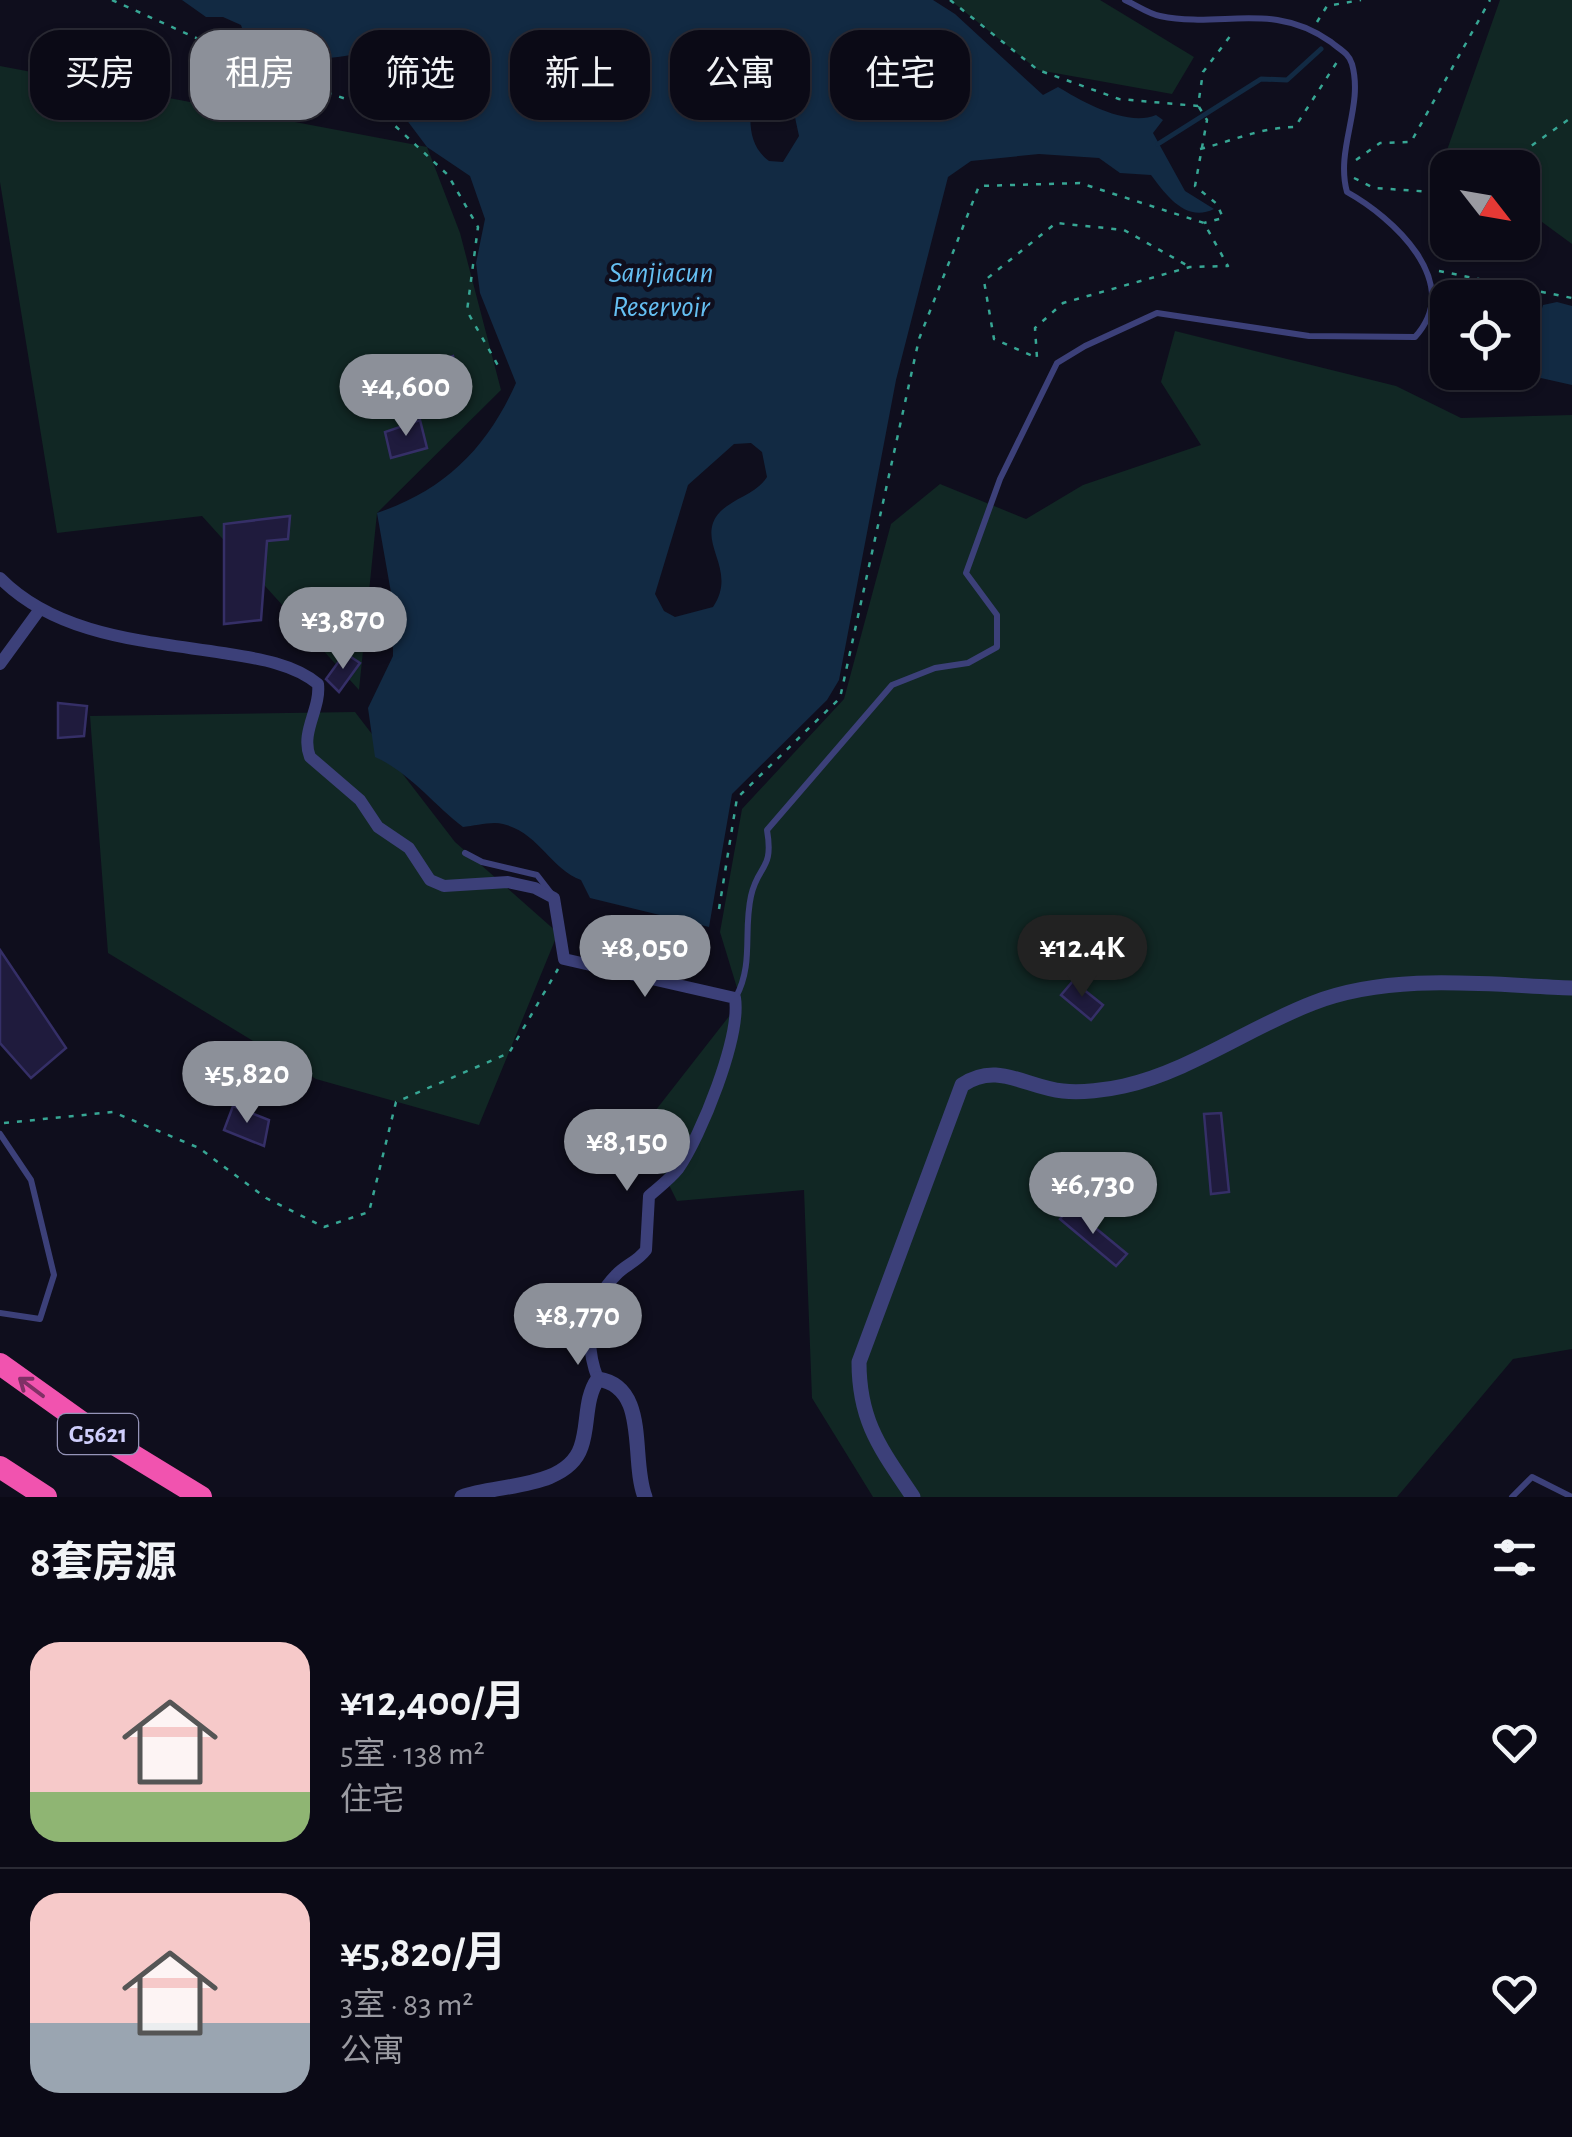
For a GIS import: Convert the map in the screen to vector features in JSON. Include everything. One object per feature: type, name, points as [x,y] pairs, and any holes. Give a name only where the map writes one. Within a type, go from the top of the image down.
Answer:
[{"type":"highway","name":"G5621","points":[[0,1364],[98,1434],[201,1497]]},
{"type":"highway","points":[[0,1466],[46,1497]]},
{"type":"street","points":[[0,578],[24,602],[86,627],[240,656],[309,676],[318,684],[319,692],[308,734],[310,757],[360,800],[378,828],[409,848],[430,880],[444,886],[508,882],[536,888],[554,898],[564,960],[735,998],[738,1015],[726,1064],[678,1169],[648,1196],[646,1250],[616,1274],[597,1303],[588,1335],[598,1379]]},
{"type":"street","points":[[0,664],[40,609]]},
{"type":"street","points":[[913,1497],[866,1422],[859,1398],[859,1362],[962,1085],[979,1074],[999,1073],[1065,1092],[1124,1086],[1161,1074],[1318,1001],[1380,988],[1446,984],[1572,988]]},
{"type":"street","points":[[462,1497],[558,1475],[573,1463],[581,1448],[591,1388],[598,1379]]},
{"type":"street","points":[[598,1379],[622,1388],[630,1402],[645,1497]]},
{"type":"lane","points":[[735,998],[748,975],[750,894],[771,856],[766,830],[892,685],[935,668],[968,664],[997,647],[997,615],[966,573],[1000,479],[1057,363],[1157,313],[1310,336],[1415,336],[1424,326],[1430,302],[1428,272],[1400,229],[1380,210],[1347,192],[1341,170],[1357,87],[1350,57],[1313,28],[1248,14],[1202,19],[1158,16],[1125,0]]},
{"type":"lane","points":[[465,853],[482,862],[538,875],[554,898]]},
{"type":"lane","points":[[0,1134],[31,1180],[54,1275],[40,1318],[0,1313]]},
{"type":"lane","points":[[1512,1497],[1532,1477],[1572,1497]]},
{"type":"path","points":[[112,0],[284,78],[378,110],[448,175],[478,227],[467,311],[500,368]]},
{"type":"path","points":[[950,0],[1038,70],[1119,98],[1198,106]]},
{"type":"path","points":[[1313,28],[1327,6],[1362,0]]},
{"type":"path","points":[[1430,192],[1374,188],[1341,170],[1380,143],[1412,142],[1490,0]]},
{"type":"path","points":[[719,909],[737,798],[840,698],[918,339],[979,186],[1080,183],[1204,223],[1223,218],[1217,204],[1195,186],[1206,120],[1198,106],[1203,72],[1248,14]]},
{"type":"path","points":[[1200,148],[1242,139],[1257,128],[1295,127],[1344,52]]},
{"type":"path","points":[[1525,150],[1572,117]]},
{"type":"path","points":[[1190,267],[1124,230],[1056,223],[984,280],[994,339],[1037,358],[1035,328],[1063,303],[1190,267],[1228,266],[1204,223]]},
{"type":"path","points":[[1428,272],[1451,271],[1572,298]]},
{"type":"path","points":[[0,1124],[113,1112],[199,1148],[266,1198],[324,1227],[369,1212],[396,1102],[509,1053],[564,960]]},
{"type":"green space","points":[[950,0],[1100,0],[1194,57],[1172,94],[1038,70]]},
{"type":"green space","points":[[1500,0],[1572,0],[1572,244],[1540,220],[1540,150],[1447,150]]},
{"type":"green space","points":[[0,66],[30,72],[30,120],[170,120],[170,98],[190,102],[190,120],[285,120],[427,147],[460,233],[501,390],[377,513],[359,690],[202,516],[57,533],[0,182]]},
{"type":"green space","points":[[1175,331],[1396,386],[1461,418],[1572,415],[1572,1349],[1513,1359],[1397,1497],[873,1497],[812,1398],[804,1190],[677,1201],[641,1129],[741,1001],[720,932],[742,809],[844,699],[891,524],[940,484],[1026,519],[1083,485],[1201,445],[1161,382]]},
{"type":"green space","points":[[355,712],[455,842],[558,933],[479,1125],[316,1079],[108,953],[90,716]]},
{"type":"water","name":"Sanjiacun Reservoir","points":[[182,0],[933,0],[955,14],[1043,95],[1058,87],[1092,106],[1119,115],[1156,115],[1163,120],[1153,133],[1185,191],[1214,209],[1186,210],[1151,175],[1120,173],[1099,158],[1039,154],[971,161],[948,177],[896,380],[839,680],[827,700],[732,794],[709,927],[590,898],[581,880],[526,834],[499,823],[463,827],[410,780],[375,757],[368,708],[393,656],[393,604],[377,513],[423,492],[461,464],[492,428],[516,383],[480,293],[476,263],[485,219],[470,176],[427,147],[407,120],[490,120],[490,30],[350,30],[350,55],[330,57],[330,30],[243,30],[241,25],[223,17],[206,17]],"holes":[[[751,443],[762,452],[767,477],[723,509],[713,523],[712,542],[721,572],[719,595],[713,607],[675,617],[664,611],[655,594],[688,485],[734,444]]]},
{"type":"water","points":[[1557,302],[1572,306],[1572,385],[1540,378],[1543,305]]},
{"type":"building","points":[[453,356],[462,392],[426,399],[420,366]]},
{"type":"building","points":[[420,420],[427,448],[391,458],[385,432]]},
{"type":"building","points":[[290,516],[288,539],[267,541],[261,620],[224,624],[224,524]]},
{"type":"building","points":[[345,653],[360,663],[339,692],[326,679]]},
{"type":"building","points":[[58,703],[87,706],[84,736],[58,738]]},
{"type":"building","points":[[0,950],[66,1048],[31,1078],[0,1043]]},
{"type":"building","points":[[1073,981],[1103,1005],[1091,1020],[1061,995]]},
{"type":"building","points":[[233,1106],[269,1120],[264,1146],[224,1130]]},
{"type":"building","points":[[1221,1113],[1229,1192],[1211,1194],[1204,1114]]},
{"type":"building","points":[[1070,1207],[1127,1254],[1116,1266],[1060,1219]]},
{"type":"waterway","points":[[1158,144],[1261,79],[1287,80],[1321,49]]}]
